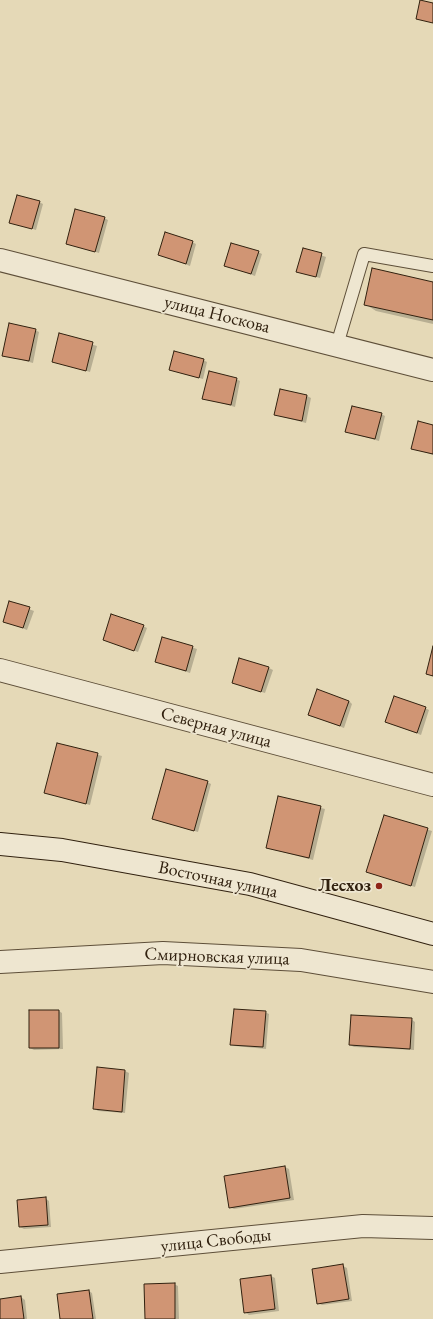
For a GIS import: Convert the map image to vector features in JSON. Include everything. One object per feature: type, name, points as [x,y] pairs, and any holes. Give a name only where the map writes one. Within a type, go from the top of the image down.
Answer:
[{"type":"street","name":"улица Носкова","points":[[0,260],[433,370]]},
{"type":"street","name":"Северная улица","points":[[0,670],[433,785]]},
{"type":"street","name":"Восточная улица","points":[[0,844],[62,850],[250,884],[433,934]]},
{"type":"street","name":"Смирновская улица","points":[[0,962],[163,952],[301,960],[433,982]]},
{"type":"street","name":"улица Свободы","points":[[0,1262],[363,1226],[433,1228]]},
{"type":"lane","points":[[337,345],[364,254],[433,266]]},
{"type":"building","points":[[420,0],[433,3],[433,23],[416,19]]},
{"type":"building","points":[[17,195],[40,201],[32,229],[9,223]]},
{"type":"building","points":[[75,209],[105,217],[95,252],[66,244]]},
{"type":"building","points":[[165,232],[193,241],[186,264],[158,255]]},
{"type":"building","points":[[231,243],[259,251],[251,274],[224,266]]},
{"type":"building","points":[[303,248],[322,253],[316,277],[296,272]]},
{"type":"building","points":[[372,268],[433,282],[433,320],[364,305]]},
{"type":"building","points":[[9,323],[36,329],[29,361],[2,356]]},
{"type":"building","points":[[59,333],[93,342],[86,371],[52,362]]},
{"type":"building","points":[[174,351],[204,359],[199,378],[169,370]]},
{"type":"building","points":[[209,371],[237,378],[231,405],[202,399]]},
{"type":"building","points":[[280,389],[307,395],[302,421],[274,415]]},
{"type":"building","points":[[352,406],[382,413],[375,439],[345,432]]},
{"type":"building","points":[[418,421],[433,425],[433,454],[411,449]]},
{"type":"building","points":[[9,601],[30,607],[23,628],[3,622]]},
{"type":"building","points":[[111,614],[144,625],[134,651],[103,640]]},
{"type":"building","points":[[162,637],[193,646],[186,671],[155,662]]},
{"type":"building","points":[[433,646],[433,676],[426,674]]},
{"type":"building","points":[[239,658],[269,667],[261,692],[232,683]]},
{"type":"building","points":[[317,689],[349,701],[340,726],[308,715]]},
{"type":"building","points":[[394,696],[426,707],[417,733],[385,722]]},
{"type":"building","points":[[57,743],[98,753],[86,804],[44,793]]},
{"type":"building","points":[[166,769],[208,781],[194,831],[152,819]]},
{"type":"building","points":[[278,796],[321,806],[309,858],[266,848]]},
{"type":"building","points":[[384,815],[428,828],[411,886],[366,872]]},
{"type":"building","points":[[234,1009],[266,1011],[263,1047],[230,1045]]},
{"type":"building","points":[[29,1010],[59,1010],[59,1048],[29,1048]]},
{"type":"building","points":[[351,1015],[412,1018],[410,1049],[349,1045]]},
{"type":"building","points":[[97,1067],[125,1070],[122,1112],[93,1109]]},
{"type":"building","points":[[285,1166],[290,1198],[229,1208],[224,1176]]},
{"type":"building","points":[[46,1197],[48,1225],[19,1227],[17,1200]]},
{"type":"building","points":[[343,1264],[349,1299],[317,1304],[312,1269]]},
{"type":"building","points":[[271,1275],[275,1309],[244,1313],[240,1279]]},
{"type":"building","points":[[175,1283],[175,1319],[145,1319],[144,1284]]},
{"type":"building","points":[[89,1290],[93,1319],[60,1319],[57,1294]]},
{"type":"building","points":[[21,1296],[24,1319],[0,1319],[0,1299]]},
{"type":"place","name":"Лесхоз","points":[[379,886]]}]
